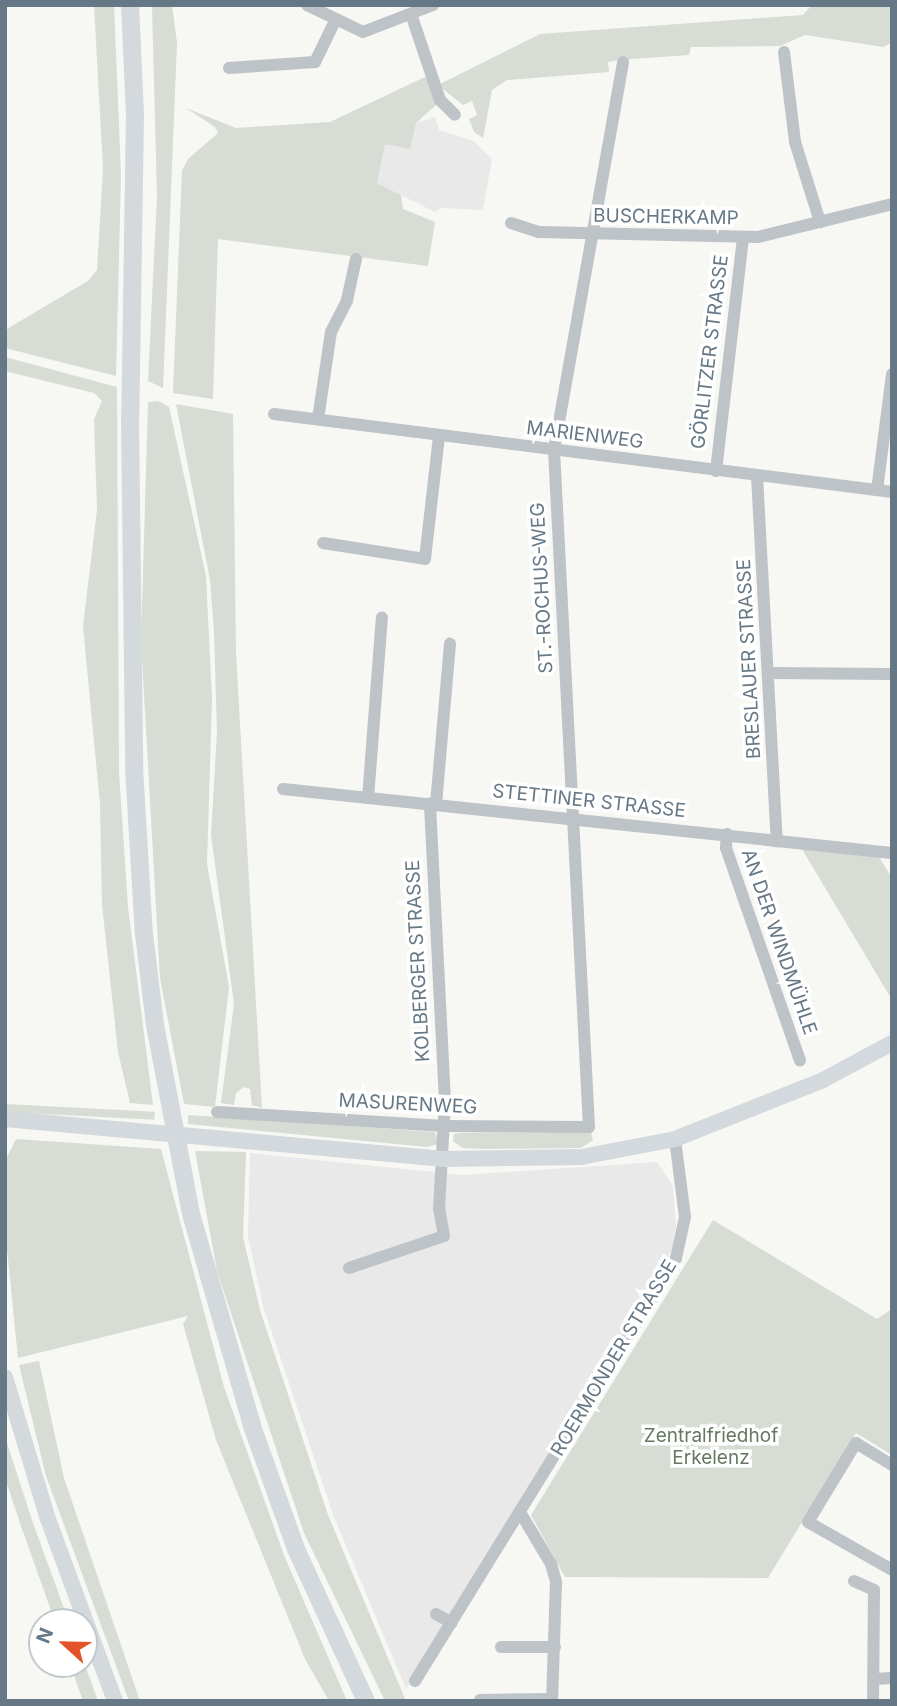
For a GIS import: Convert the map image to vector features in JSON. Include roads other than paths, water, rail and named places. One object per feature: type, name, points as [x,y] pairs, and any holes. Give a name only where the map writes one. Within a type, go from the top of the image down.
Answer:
[{"type":"main road","points":[[130,5],[135,115],[130,419],[134,768],[144,934],[165,1084],[214,1303],[251,1426],[296,1549],[366,1701]]},
{"type":"main road","points":[[5,1119],[444,1159],[581,1157],[676,1139],[823,1080],[892,1043]]},
{"type":"main road","points":[[5,1377],[48,1519],[115,1701]]},
{"type":"street","points":[[307,5],[335,21],[363,32],[433,5]]},
{"type":"street","points":[[411,14],[440,100],[455,116]]},
{"type":"street","points":[[229,68],[315,62],[335,21]]},
{"type":"street","points":[[784,51],[795,142],[820,222]]},
{"type":"street","name":"ST.-ROCHUS-WEG","points":[[587,1119],[554,450],[624,62]]},
{"type":"street","name":"BUSCHERKAMP","points":[[511,223],[539,232],[743,238],[892,205]]},
{"type":"street","name":"GÖRLITZER STRASSE","points":[[716,471],[743,238]]},
{"type":"street","points":[[318,419],[331,332],[347,300],[356,259]]},
{"type":"street","points":[[877,490],[892,374]]},
{"type":"street","name":"MARIENWEG","points":[[274,414],[439,437],[892,492]]},
{"type":"street","points":[[323,543],[425,559],[439,437]]},
{"type":"street","name":"BRESLAUER STRASSE","points":[[757,476],[770,673],[777,841]]},
{"type":"street","points":[[368,798],[382,618]]},
{"type":"street","name":"KOLBERGER STRASSE","points":[[349,1268],[444,1236],[439,1209],[445,1126],[433,803],[450,644]]},
{"type":"street","points":[[770,673],[892,674]]},
{"type":"street","name":"STETTINER STRASSE","points":[[283,789],[574,817],[892,853]]},
{"type":"street","name":"AN DER WINDMÜHLE","points":[[727,834],[726,848],[800,1061]]},
{"type":"street","name":"MASURENWEG","points":[[216,1112],[445,1126],[577,1130],[589,1127],[587,1119]]},
{"type":"street","name":"ROERMONDER STRASSE","points":[[415,1681],[676,1258],[685,1217],[676,1139]]},
{"type":"street","points":[[892,1465],[856,1443],[808,1522],[892,1570]]},
{"type":"street","points":[[480,1700],[552,1700],[555,1647],[554,1573],[520,1512]]},
{"type":"street","points":[[854,1581],[874,1590],[873,1701]]},
{"type":"street","points":[[436,1614],[452,1623]]},
{"type":"street","points":[[501,1647],[555,1647]]},
{"type":"street","points":[[874,1679],[892,1678]]},
{"type":"park label","name":"Zentralfriedhof Erkelenz","points":[[711,1447]]}]
